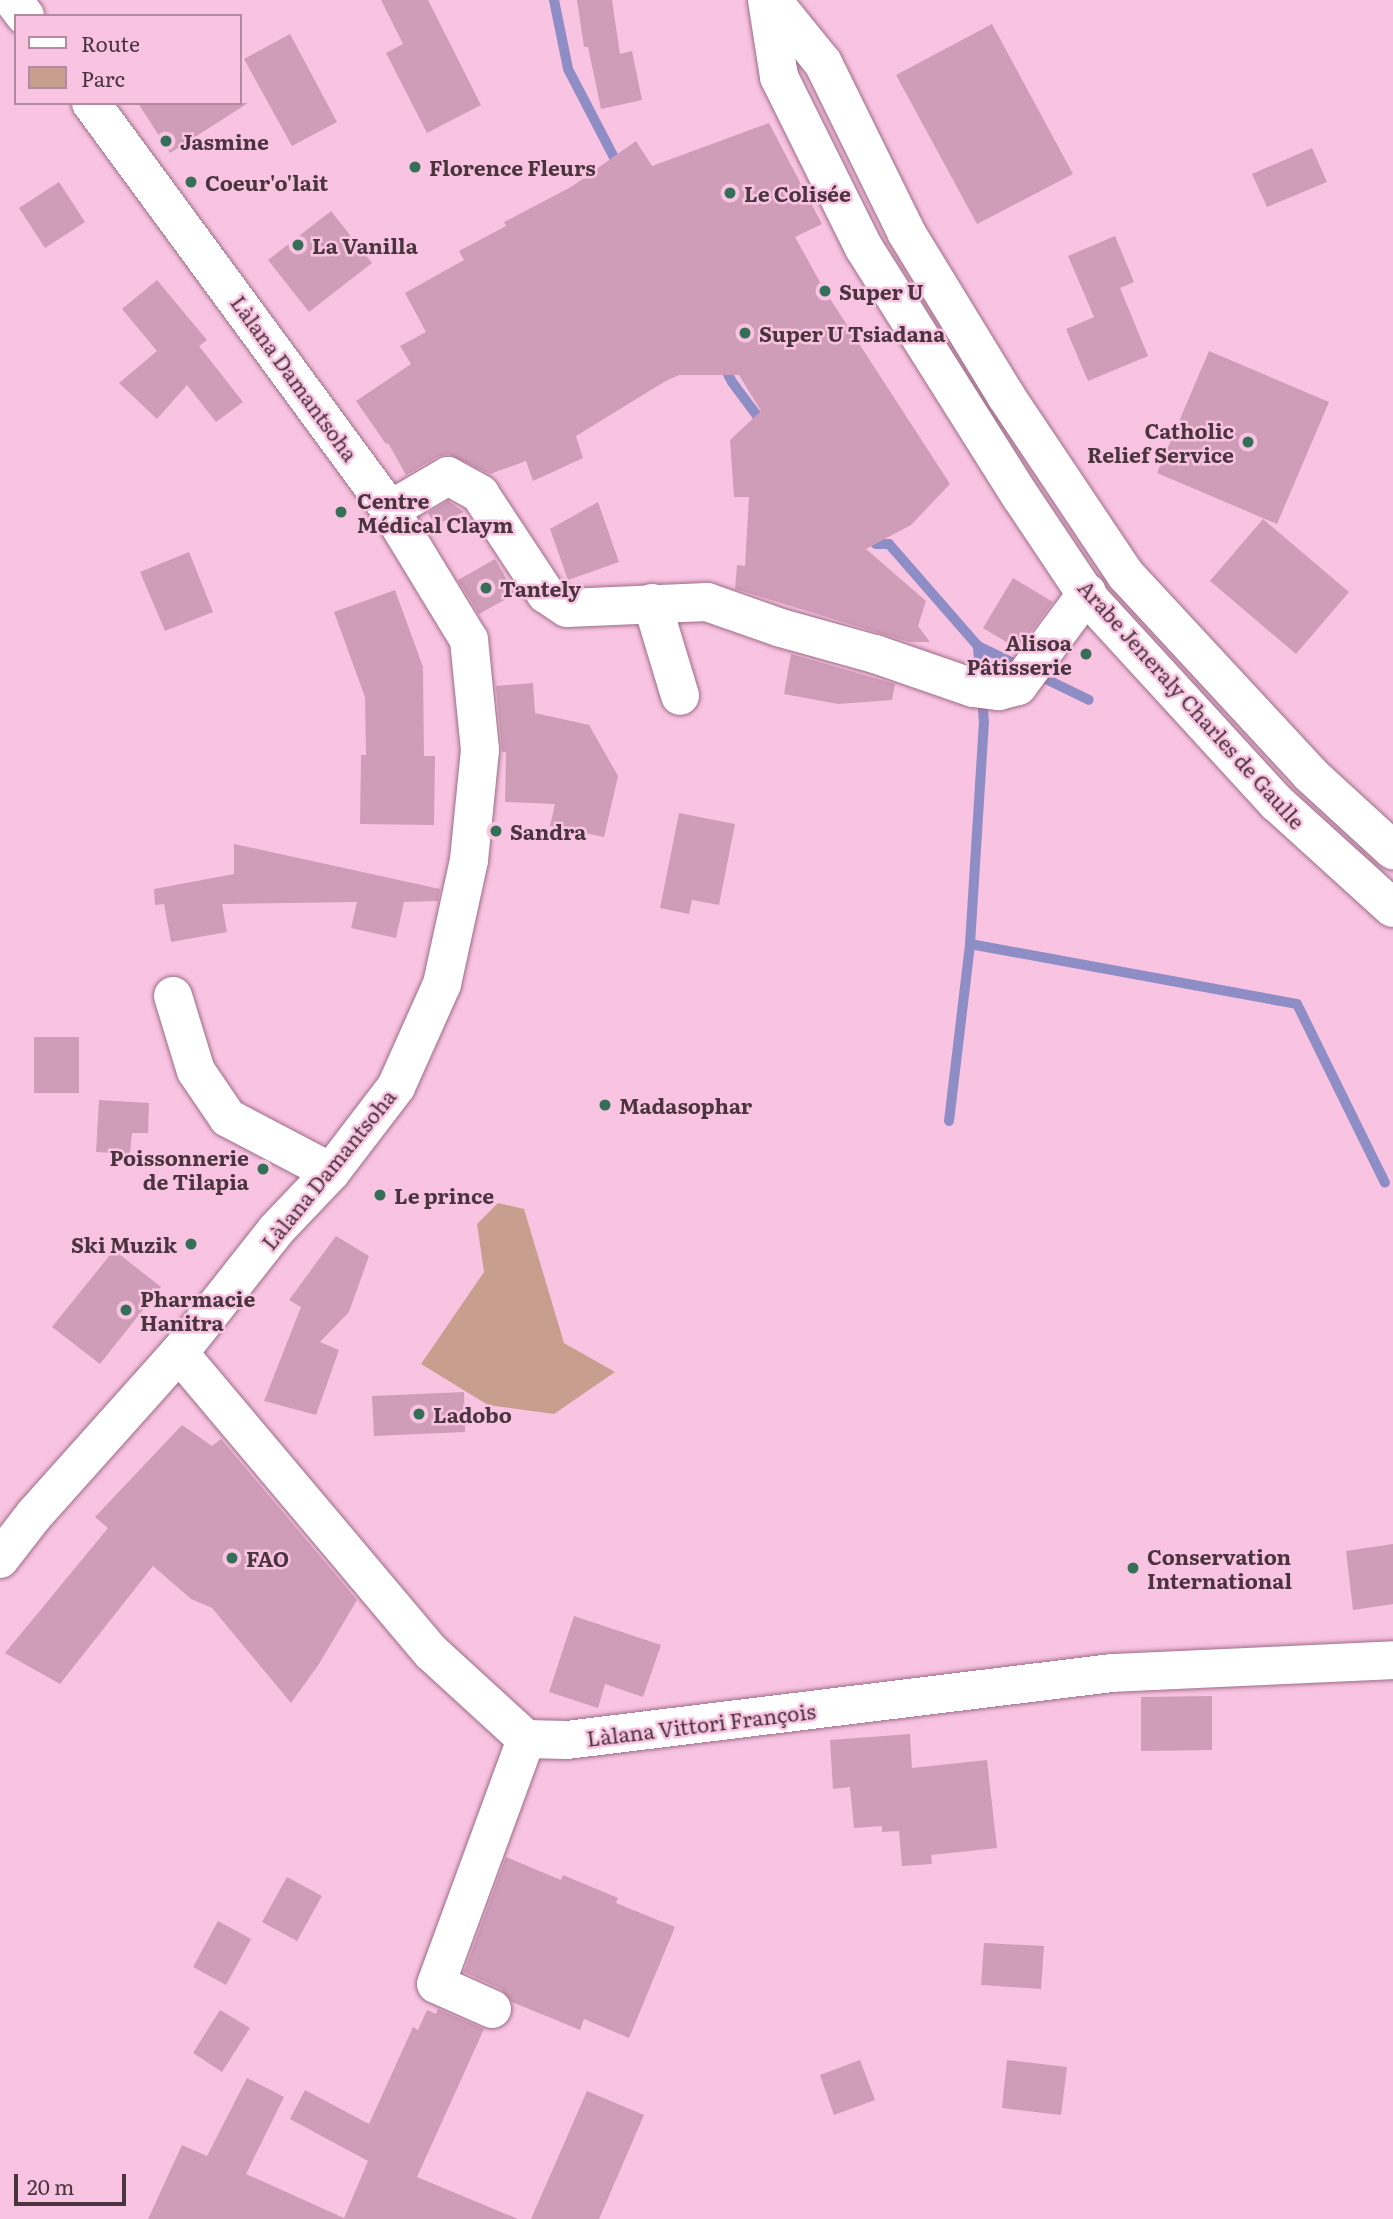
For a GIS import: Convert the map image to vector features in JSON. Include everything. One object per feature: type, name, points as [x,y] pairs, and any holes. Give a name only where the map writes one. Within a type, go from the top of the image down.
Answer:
[{"type":"street","points":[[13,0],[24,14]]},
{"type":"street","name":"Arabe Jeneraly Charles de Gaulle","points":[[770,0],[779,78],[864,248],[1021,497],[1087,593],[1278,803],[1393,908]]},
{"type":"street","name":"Arabe Jeneraly Charles de Gaulle","points":[[770,0],[822,63],[906,232],[1006,396],[1126,575],[1310,774],[1393,850]]},
{"type":"street","name":"Làlana Damantsoha","points":[[0,1559],[34,1515],[178,1353],[276,1230],[331,1172],[396,1087],[442,984],[469,860],[480,750],[469,640],[390,510],[92,105]]},
{"type":"street","points":[[390,510],[448,476],[480,494],[546,594],[567,608],[708,602],[781,628],[997,688],[1040,655],[1087,593]]},
{"type":"street","points":[[652,603],[680,696]]},
{"type":"street","points":[[173,996],[196,1070],[229,1118],[331,1172]]},
{"type":"street","points":[[178,1353],[432,1653],[526,1739],[436,1984],[492,2009]]},
{"type":"street","name":"Làlana Vittori François","points":[[526,1739],[567,1740],[1112,1672],[1393,1660]]},
{"type":"green space","points":[[498,1203],[524,1209],[564,1343],[615,1372],[554,1414],[488,1405],[421,1364],[484,1272],[477,1224]]},
{"type":"building","points":[[381,0],[428,0],[481,105],[427,133],[386,53],[403,44]]},
{"type":"building","points":[[577,0],[612,0],[620,54],[632,51],[642,100],[601,109],[588,47],[584,47]]},
{"type":"building","points":[[992,24],[1073,174],[977,224],[896,75]]},
{"type":"building","points":[[290,34],[337,122],[292,146],[244,59]]},
{"type":"building","points":[[248,103],[170,153],[139,105]]},
{"type":"building","points":[[769,123],[822,224],[795,237],[825,291],[950,484],[911,525],[866,549],[926,601],[918,626],[930,642],[909,642],[735,589],[737,565],[745,566],[749,497],[734,497],[730,440],[761,411],[739,375],[679,375],[664,382],[576,436],[583,458],[533,481],[526,461],[490,474],[448,454],[437,457],[406,475],[388,443],[386,444],[356,401],[411,364],[400,346],[426,332],[405,293],[464,260],[459,251],[506,226],[504,222],[571,187],[636,141],[652,166]]},
{"type":"building","points":[[1312,148],[1327,182],[1267,207],[1252,174]]},
{"type":"building","points":[[59,182],[85,222],[45,248],[19,208]]},
{"type":"building","points":[[331,211],[372,263],[309,312],[268,260]]},
{"type":"building","points":[[1115,236],[1134,282],[1120,288],[1148,356],[1088,381],[1066,329],[1094,317],[1068,256]]},
{"type":"building","points":[[157,280],[207,340],[199,346],[243,402],[216,422],[187,385],[157,419],[119,383],[157,351],[122,309]]},
{"type":"building","points":[[1209,351],[1329,402],[1277,524],[1157,473]]},
{"type":"building","points":[[448,501],[464,512],[435,525],[428,513]]},
{"type":"building","points":[[598,502],[619,562],[568,580],[550,529]]},
{"type":"building","points":[[1263,519],[1349,592],[1296,654],[1210,581]]},
{"type":"building","points":[[189,552],[213,612],[165,631],[140,572]]},
{"type":"building","name":"Tantely","points":[[495,559],[515,594],[479,614],[458,580]]},
{"type":"building","points":[[1013,578],[1053,602],[1018,649],[983,628]]},
{"type":"building","points":[[395,590],[423,667],[424,756],[435,756],[434,825],[360,824],[361,755],[366,755],[365,697],[334,612]]},
{"type":"building","points":[[791,654],[895,684],[892,700],[838,704],[784,694]]},
{"type":"building","points":[[533,683],[535,713],[589,725],[618,776],[604,837],[550,826],[555,804],[505,802],[506,752],[502,752],[496,686]]},
{"type":"building","points":[[679,813],[735,824],[719,905],[692,900],[689,914],[660,908]]},
{"type":"building","points":[[234,844],[440,889],[438,901],[404,902],[396,938],[351,928],[357,902],[222,904],[227,932],[171,942],[164,904],[155,905],[154,889],[234,874]]},
{"type":"building","points":[[34,1037],[79,1037],[79,1093],[34,1093]]},
{"type":"building","points":[[99,1100],[149,1103],[148,1133],[132,1133],[130,1154],[96,1152]]},
{"type":"building","points":[[336,1236],[369,1256],[349,1312],[320,1342],[339,1350],[316,1415],[264,1401],[301,1307],[289,1300]]},
{"type":"building","points":[[114,1250],[161,1287],[100,1364],[52,1327]]},
{"type":"building","name":"Ladobo","points":[[464,1392],[465,1432],[374,1436],[372,1396]]},
{"type":"building","name":"FAO","points":[[182,1425],[212,1446],[221,1439],[357,1600],[319,1664],[291,1703],[212,1608],[191,1599],[153,1566],[60,1684],[5,1653],[108,1528],[95,1517]]},
{"type":"building","points":[[1393,1544],[1393,1604],[1353,1610],[1346,1551]]},
{"type":"building","points":[[574,1616],[661,1645],[643,1697],[605,1684],[598,1708],[549,1692]]},
{"type":"building","points":[[1212,1696],[1212,1750],[1141,1751],[1141,1697]]},
{"type":"building","points":[[910,1734],[912,1768],[987,1760],[997,1848],[931,1855],[932,1864],[902,1866],[899,1831],[882,1832],[882,1826],[854,1828],[850,1787],[833,1789],[830,1740]]},
{"type":"building","points":[[506,1857],[561,1880],[563,1875],[618,1898],[616,1903],[675,1927],[629,2038],[584,2019],[580,2030],[512,2002],[501,1989],[464,1972]]},
{"type":"building","points":[[287,1877],[322,1896],[297,1941],[262,1922]]},
{"type":"building","points":[[218,1921],[251,1939],[226,1985],[193,1967]]},
{"type":"building","points":[[984,1943],[1044,1946],[1041,1989],[981,1985]]},
{"type":"building","points":[[438,2009],[484,2029],[417,2177],[518,2219],[148,2219],[182,2145],[207,2156],[247,2078],[284,2097],[246,2174],[344,2218],[368,2161],[290,2119],[305,2090],[369,2124],[413,2027],[418,2030],[427,2010],[436,2014]]},
{"type":"building","points":[[220,2010],[250,2028],[222,2072],[193,2053]]},
{"type":"building","points":[[860,2060],[875,2100],[834,2115],[820,2075]]},
{"type":"building","points":[[1007,2060],[1067,2067],[1061,2115],[1002,2108]]},
{"type":"building","points":[[587,2091],[644,2115],[599,2219],[531,2219]]},
{"type":"waterway","points":[[554,0],[568,69],[620,169]]},
{"type":"waterway","points":[[722,363],[732,382],[764,425]]},
{"type":"waterway","points":[[868,536],[876,544],[889,544],[978,646],[1089,700]]},
{"type":"waterway","points":[[949,1121],[970,944],[984,723],[978,646]]},
{"type":"waterway","points":[[970,944],[1297,1004],[1385,1183]]},
{"type":"place","name":"Jasmine","points":[[166,141]]},
{"type":"place","name":"Florence Fleurs","points":[[415,167]]},
{"type":"place","name":"Coeur'o'lait","points":[[191,182]]},
{"type":"place","name":"Le Colisée","points":[[730,193]]},
{"type":"place","name":"La Vanilla","points":[[298,245]]},
{"type":"place","name":"Super U","points":[[825,291]]},
{"type":"place","name":"Super U Tsiadana","points":[[745,333]]},
{"type":"place","name":"Catholic Relief Service","points":[[1248,442]]},
{"type":"place","name":"Centre Médical Claym","points":[[341,512]]},
{"type":"place","name":"Tantely","points":[[486,588]]},
{"type":"place","name":"Alisoa Pâtisserie","points":[[1086,654]]},
{"type":"place","name":"Sandra","points":[[496,831]]},
{"type":"place","name":"Madasophar","points":[[605,1105]]},
{"type":"place","name":"Poissonnerie de Tilapia","points":[[263,1169]]},
{"type":"place","name":"Le prince","points":[[380,1195]]},
{"type":"place","name":"Ski Muzik","points":[[191,1244]]},
{"type":"place","name":"Pharmacie Hanitra","points":[[126,1310]]},
{"type":"place","name":"Ladobo","points":[[419,1414]]},
{"type":"place","name":"FAO","points":[[232,1558]]},
{"type":"place","name":"Conservation International","points":[[1133,1568]]}]
